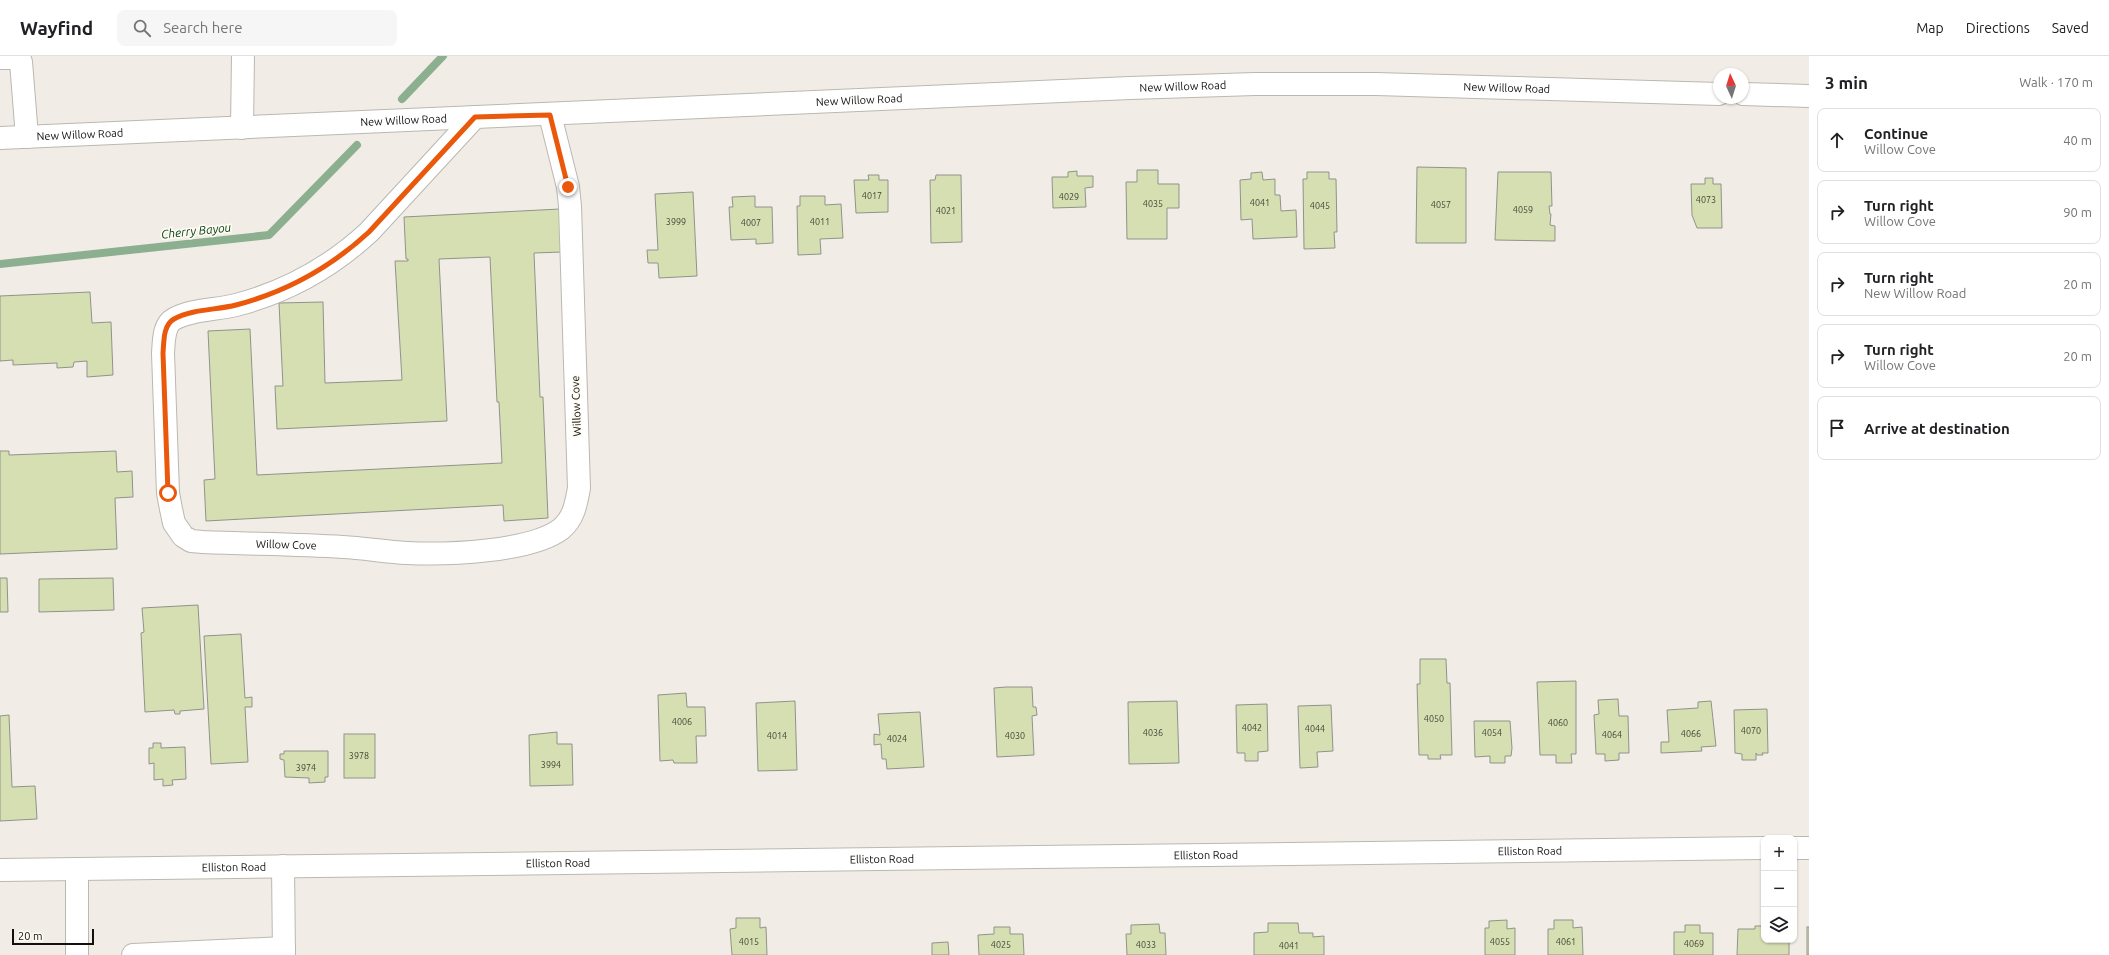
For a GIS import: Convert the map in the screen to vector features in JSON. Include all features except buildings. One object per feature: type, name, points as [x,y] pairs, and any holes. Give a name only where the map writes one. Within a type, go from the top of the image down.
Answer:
[{"type":"street","points":[[242,128],[243,56]]},
{"type":"street","points":[[0,58],[14,58],[20,62],[27,137]]},
{"type":"street","name":"New Willow Road","points":[[0,138],[550,115],[1130,88],[1255,84],[1376,84],[1713,94]]},
{"type":"street","points":[[1749,94],[1809,96]]},
{"type":"street","name":"Willow Cove","points":[[475,117],[369,232],[330,264],[307,277],[261,297],[236,305],[191,313],[173,320],[165,331],[163,353],[168,493],[174,522],[183,536],[191,541],[203,542],[342,547],[407,553],[435,553],[500,549],[537,542],[561,528],[575,512],[579,488],[570,206],[568,187],[550,115]]},
{"type":"street","name":"Elliston Road","points":[[0,870],[1761,848]]},
{"type":"street","points":[[1797,848],[1809,848]]},
{"type":"street","points":[[133,955],[284,952],[282,866]]},
{"type":"street","points":[[77,869],[77,955]]},
{"type":"waterway","name":"Cherry Bayou","points":[[402,99],[443,56]]},
{"type":"waterway","name":"Cherry Bayou","points":[[0,264],[269,235],[357,145]]},
{"type":"route","points":[[168,493],[163,353],[165,331],[173,320],[191,313],[236,305],[261,297],[284,288],[330,264],[369,232],[475,117],[550,115],[568,187]]}]
